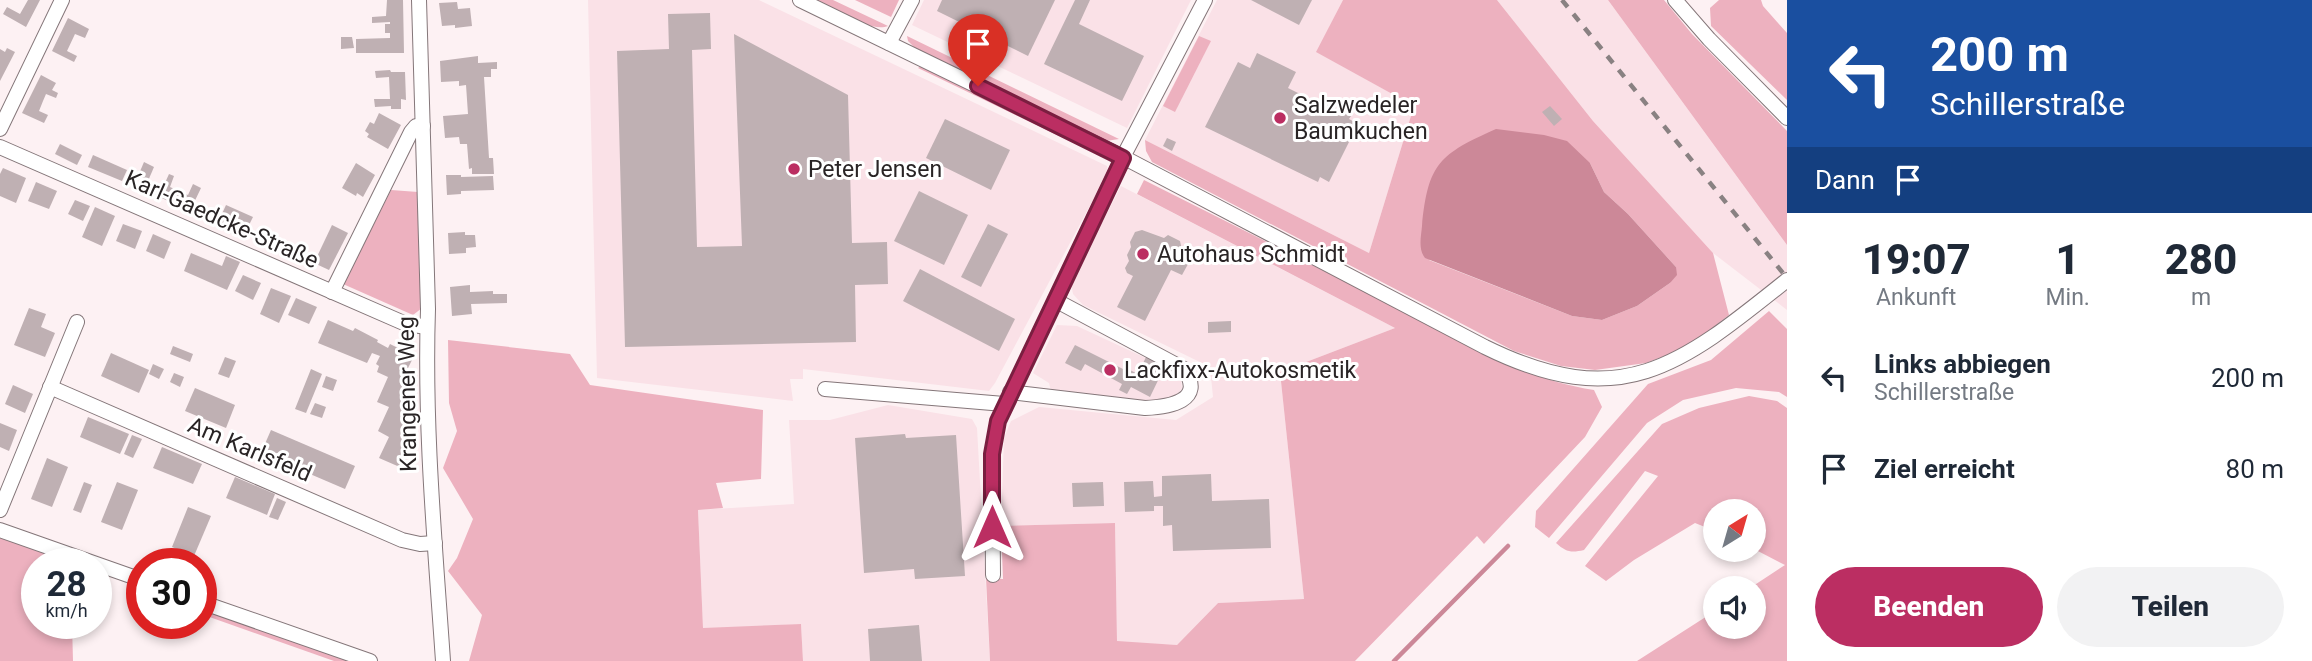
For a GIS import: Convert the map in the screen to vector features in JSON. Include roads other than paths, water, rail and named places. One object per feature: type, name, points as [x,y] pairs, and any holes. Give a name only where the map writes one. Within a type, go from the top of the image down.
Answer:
[{"type":"street","points":[[0,129],[62,0]]},
{"type":"street","name":"Krangener Weg","points":[[419,0],[427,327],[435,543],[443,661]]},
{"type":"street","points":[[800,0],[1123,158],[1520,364],[1575,379],[1616,378],[1644,372],[1692,352],[1787,280]]},
{"type":"street","points":[[889,43],[912,0]]},
{"type":"street","points":[[993,575],[992,454],[998,421],[1123,158],[1205,0]]},
{"type":"street","points":[[1675,0],[1709,39],[1787,118]]},
{"type":"street","points":[[332,292],[411,132],[416,126],[423,126]]},
{"type":"street","name":"Karl-Gaedcke-Straße","points":[[0,147],[406,324],[427,327]]},
{"type":"street","points":[[825,389],[1145,408],[1167,407],[1183,401],[1191,385],[1184,369],[1055,300]]},
{"type":"street","points":[[0,510],[77,322]]},
{"type":"street","name":"Am Karlsfeld","points":[[50,387],[402,540],[420,544],[435,543]]},
{"type":"street","points":[[0,530],[126,574]]},
{"type":"street","points":[[217,608],[370,661]]},
{"type":"waterway","points":[[1394,661],[1508,546]]},
{"type":"railway","points":[[1562,0],[1787,278]]},
{"type":"place","name":"Salzwedeler Baumkuchen","points":[[1280,118]]},
{"type":"place","name":"Peter Jensen","points":[[794,169]]},
{"type":"place","name":"Autohaus Schmidt","points":[[1143,254]]},
{"type":"place","name":"Lackfixx-Autokosmetik","points":[[1110,370]]}]
